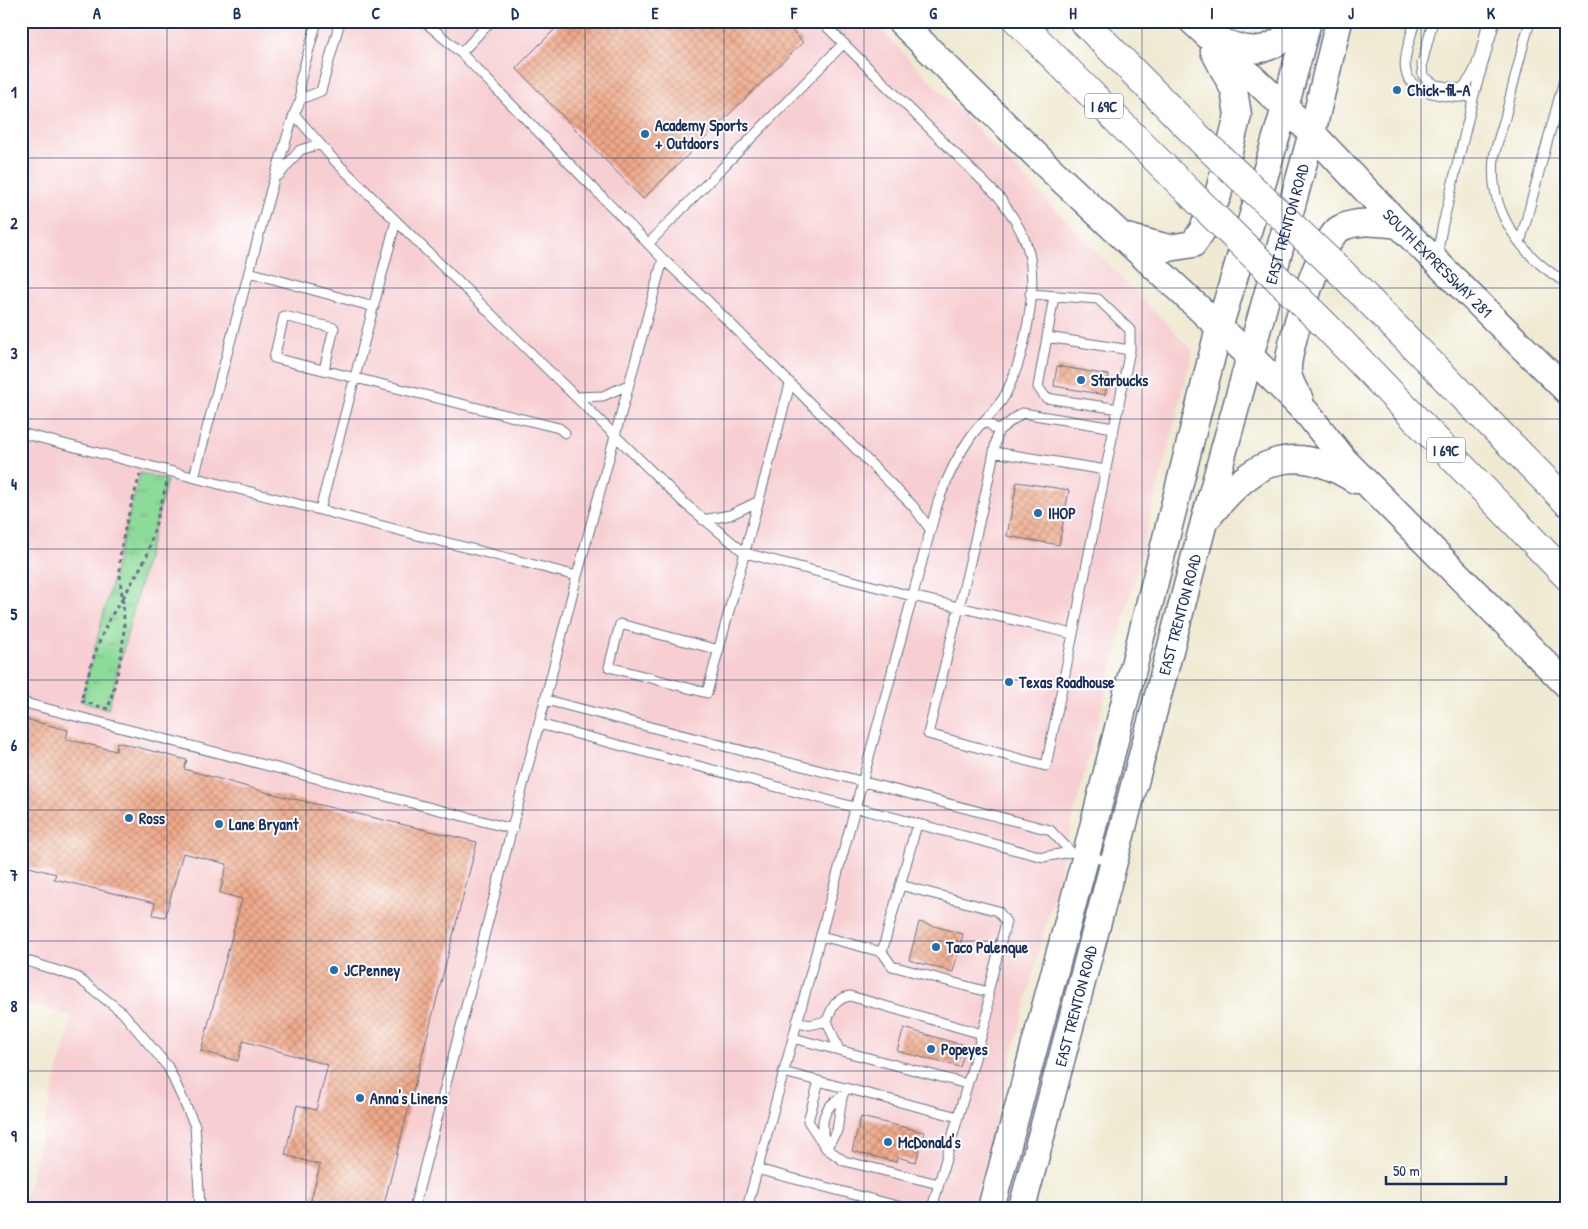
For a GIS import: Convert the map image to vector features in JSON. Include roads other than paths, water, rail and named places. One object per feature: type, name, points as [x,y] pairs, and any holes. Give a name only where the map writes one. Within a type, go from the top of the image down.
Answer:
[{"type":"highway","name":"I 69C","points":[[1018,21],[1325,325],[1567,576]]},
{"type":"highway","name":"I 69C","points":[[1083,21],[1203,142],[1342,273],[1567,502]]},
{"type":"main road","points":[[900,21],[1120,235],[1250,356],[1308,413]]},
{"type":"main road","points":[[1197,26],[1237,48],[1256,51],[1277,44],[1306,21]]},
{"type":"main road","name":"EAST TRENTON ROAD","points":[[992,1208],[1079,854],[1219,328],[1284,108],[1306,21]]},
{"type":"main road","name":"EAST TRENTON ROAD","points":[[1022,1208],[1204,522],[1312,133],[1339,21]]},
{"type":"main road","points":[[1120,235],[1169,248],[1181,248],[1193,244],[1202,231],[1218,195],[1238,115],[1237,101],[1229,79],[1197,26]]},
{"type":"main road","name":"SOUTH EXPRESSWAY 281","points":[[1197,26],[1312,133],[1400,225],[1567,391]]},
{"type":"main road","points":[[1400,225],[1368,222],[1346,226],[1337,230],[1324,248],[1290,343],[1288,360],[1289,380],[1308,413],[1345,461],[1567,685]]},
{"type":"main road","points":[[1204,522],[1242,479],[1256,469],[1280,460],[1304,460],[1335,467],[1379,496]]},
{"type":"lane","points":[[194,477],[272,186],[294,114],[301,99],[300,81],[317,21]]},
{"type":"lane","points":[[301,99],[321,91],[340,21]]},
{"type":"lane","points":[[424,21],[461,53],[648,244],[708,301],[913,506],[930,529]]},
{"type":"lane","points":[[461,53],[491,21]]},
{"type":"lane","points":[[747,1208],[930,529],[948,474],[972,435],[1003,399],[1018,365],[1026,337],[1030,294],[1028,249],[1021,230],[999,197],[821,21]]},
{"type":"lane","points":[[1415,21],[1405,62],[1406,75],[1412,86],[1421,91],[1460,99],[1474,95]]},
{"type":"lane","points":[[1433,21],[1422,64],[1423,76],[1436,85],[1461,89],[1469,82],[1478,62],[1488,21]]},
{"type":"lane","points":[[1442,267],[1439,245],[1474,95],[1495,21]]},
{"type":"lane","points":[[1530,21],[1494,159],[1497,197],[1510,229],[1528,255],[1551,274],[1567,283]]},
{"type":"lane","points":[[648,244],[843,44]]},
{"type":"lane","points":[[1520,243],[1567,69]]},
{"type":"lane","points":[[294,114],[334,160],[703,520],[745,553],[912,596],[1073,634]]},
{"type":"lane","points":[[272,186],[287,164],[300,150],[310,145],[320,144]]},
{"type":"lane","points":[[320,510],[396,221]]},
{"type":"lane","points":[[414,1208],[577,576],[663,259]]},
{"type":"lane","points":[[249,272],[374,306]]},
{"type":"lane","points":[[1030,294],[1098,299],[1130,330],[1130,350],[1046,766],[928,734],[998,432],[1022,413],[1114,428]]},
{"type":"lane","points":[[1054,296],[1038,387],[1046,398],[1118,409]]},
{"type":"lane","points":[[324,370],[334,328],[284,316],[274,358],[559,428],[565,433]]},
{"type":"lane","points":[[1047,337],[1130,350]]},
{"type":"lane","points":[[719,650],[620,624],[609,667],[707,693],[719,650],[790,384]]},
{"type":"lane","points":[[577,397],[603,396],[628,385]]},
{"type":"lane","points":[[985,420],[998,432]]},
{"type":"lane","points":[[21,433],[577,576]]},
{"type":"lane","points":[[994,452],[1106,470]]},
{"type":"lane","points":[[703,520],[730,515],[759,501]]},
{"type":"lane","points":[[546,700],[1050,830],[1079,854]]},
{"type":"lane","points":[[21,702],[513,829]]},
{"type":"lane","points":[[539,724],[1043,858],[1079,854],[1113,863]]},
{"type":"lane","points":[[882,952],[916,824]]},
{"type":"lane","points":[[900,885],[998,911],[1003,915],[1006,922],[988,992],[988,1013],[932,1208]]},
{"type":"lane","points":[[821,936],[882,952],[892,966],[988,992]]},
{"type":"lane","points":[[21,959],[77,977],[123,1013],[168,1067],[195,1126],[200,1208]]},
{"type":"lane","points":[[839,1050],[827,1021],[832,1005],[841,998],[850,996],[982,1034]]},
{"type":"lane","points":[[797,1022],[809,1025],[827,1021]]},
{"type":"lane","points":[[793,1038],[967,1084]]},
{"type":"lane","points":[[783,1072],[819,1081],[844,1092],[958,1117]]},
{"type":"lane","points":[[819,1081],[808,1121],[826,1148],[844,1161],[939,1184]]},
{"type":"lane","points":[[826,1148],[837,1131],[844,1092]]},
{"type":"lane","points":[[826,1148],[822,1121],[832,1102],[844,1092]]},
{"type":"lane","points":[[757,1169],[904,1208]]},
{"type":"place","name":"Chick-fil-A","points":[[1397,90]]},
{"type":"place","name":"Academy Sports + Outdoors","points":[[645,134]]},
{"type":"place","name":"Starbucks","points":[[1081,380]]},
{"type":"place","name":"IHOP","points":[[1038,513]]},
{"type":"place","name":"Texas Roadhouse","points":[[1009,682]]},
{"type":"place","name":"Ross","points":[[129,818]]},
{"type":"place","name":"Lane Bryant","points":[[219,824]]},
{"type":"place","name":"Taco Palenque","points":[[936,947]]},
{"type":"place","name":"JCPenney","points":[[334,970]]},
{"type":"place","name":"Popeyes","points":[[931,1049]]},
{"type":"place","name":"Anna's Linens","points":[[360,1098]]},
{"type":"place","name":"McDonald's","points":[[888,1142]]}]
